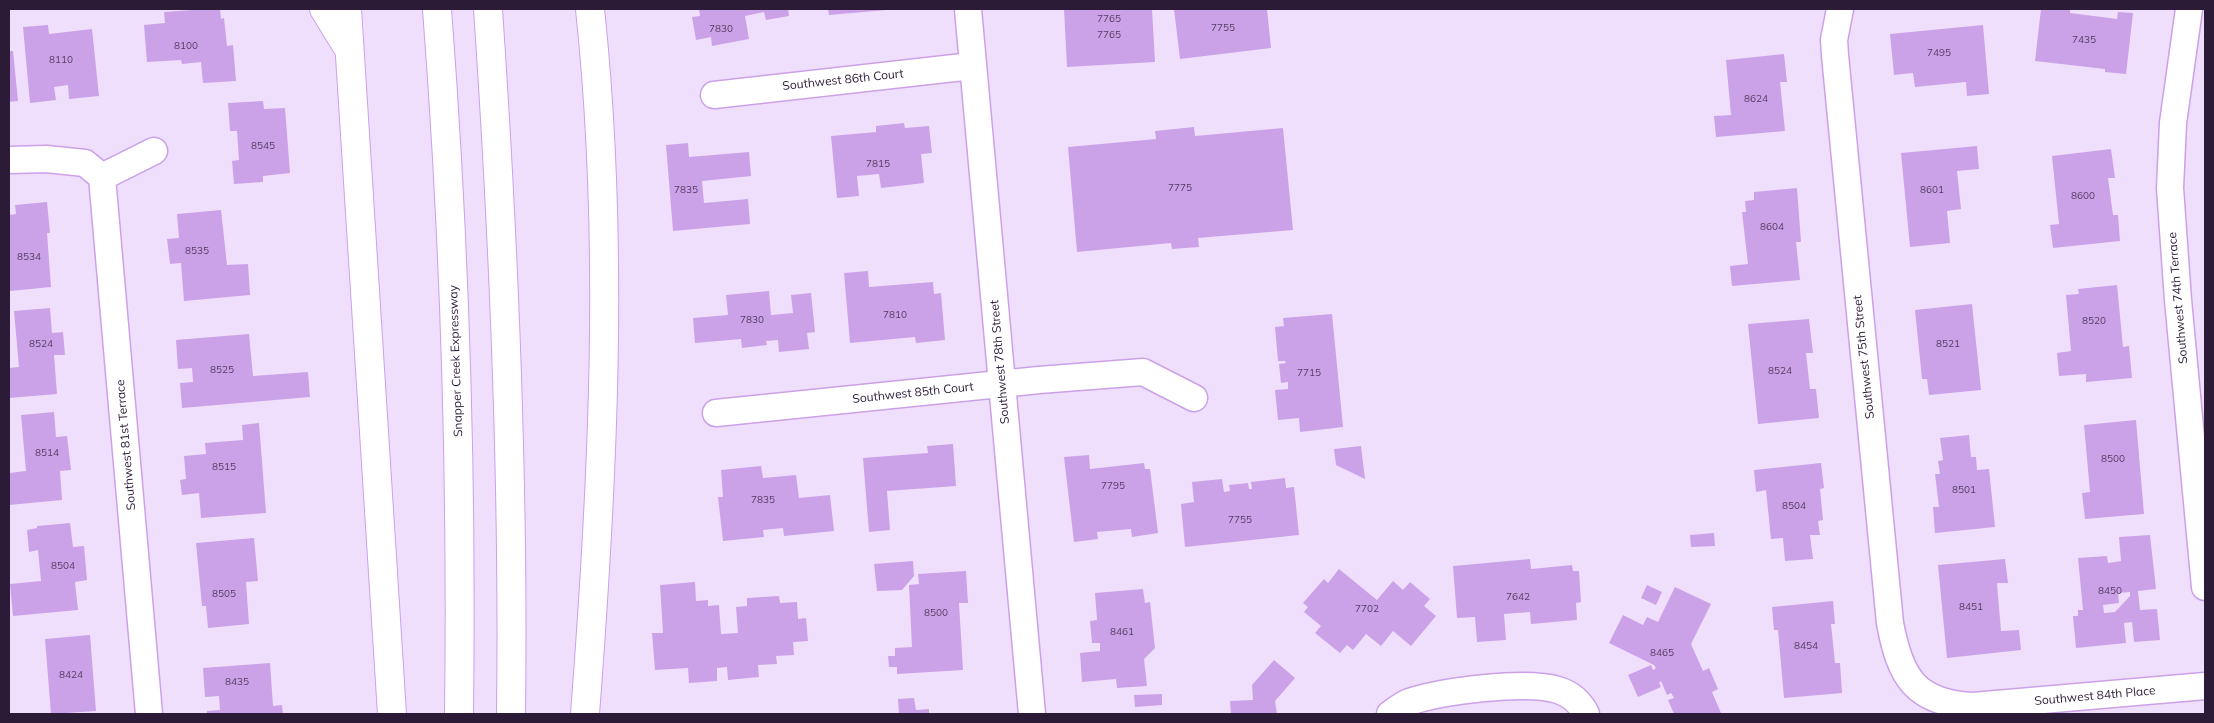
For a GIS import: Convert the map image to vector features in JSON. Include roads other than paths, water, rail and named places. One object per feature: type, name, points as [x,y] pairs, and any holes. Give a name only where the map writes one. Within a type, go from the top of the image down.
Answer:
[{"type":"highway","points":[[324,9],[350,51]]},
{"type":"highway","points":[[347,9],[392,714]]},
{"type":"highway","name":"Snapper Creek Expressway","points":[[437,9],[445,120],[457,380],[459,714]]},
{"type":"highway","points":[[488,9],[503,236],[512,562],[510,714]]},
{"type":"highway","points":[[586,714],[597,528],[603,292],[602,171],[591,9]]},
{"type":"street","name":"Southwest 78th Street","points":[[968,9],[1032,714]]},
{"type":"street","name":"Southwest 75th Street","points":[[1840,9],[1834,40],[1835,55],[1890,623],[1903,667],[1910,680],[1927,695]]},
{"type":"street","name":"Southwest 74th Terrace","points":[[2189,9],[2172,132],[2170,206],[2205,587]]},
{"type":"street","name":"Southwest 86th Court","points":[[714,95],[972,66]]},
{"type":"street","points":[[9,160],[46,159],[85,163],[102,177],[154,151]]},
{"type":"street","name":"Southwest 81st Terrace","points":[[102,177],[149,714]]},
{"type":"street","name":"Southwest 85th Court","points":[[716,413],[1002,384],[1143,372],[1194,398]]},
{"type":"street","points":[[1390,714],[1401,706],[1427,698],[1516,686],[1557,690],[1575,698],[1582,708]]},
{"type":"street","name":"Southwest 84th Place","points":[[1927,695],[1956,705],[1990,706],[2205,686]]}]
